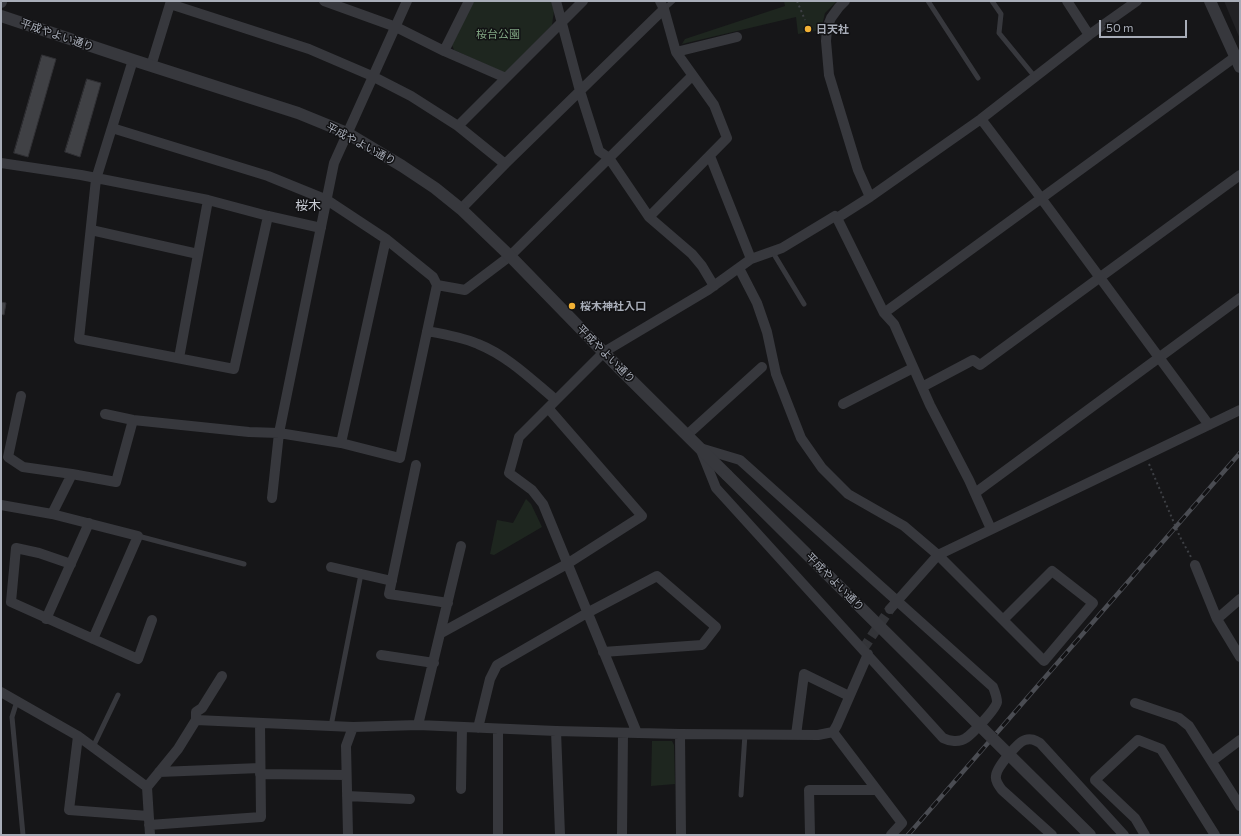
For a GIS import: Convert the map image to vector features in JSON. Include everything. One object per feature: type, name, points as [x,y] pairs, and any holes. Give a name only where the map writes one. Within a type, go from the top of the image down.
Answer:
[{"type":"street","points":[[324,1],[396,27],[444,51],[506,78]]},
{"type":"street","points":[[272,498],[279,433],[334,163],[407,1]]},
{"type":"street","points":[[444,51],[469,1]]},
{"type":"street","points":[[556,1],[580,91],[599,151],[609,158],[649,217],[692,254],[702,266],[714,286]]},
{"type":"street","points":[[458,126],[583,1]]},
{"type":"street","points":[[845,1],[831,18],[827,28],[826,41],[829,75],[858,170],[870,197]]},
{"type":"street","points":[[1067,1],[1089,35]]},
{"type":"street","points":[[637,733],[543,504],[532,490],[509,473],[519,437],[604,352],[708,290],[751,259],[782,248],[835,216],[837,218],[870,197],[981,119],[1089,35],[1137,1]]},
{"type":"street","points":[[884,313],[1041,198],[1238,62],[1210,1]]},
{"type":"street","points":[[151,66],[170,3],[309,49],[372,76],[410,96],[458,126],[505,164]]},
{"type":"street","points":[[461,208],[580,91],[662,5],[676,52],[714,105],[727,138],[649,217]]},
{"type":"street","name":"平成やよい通り","points":[[1,16],[298,113],[347,134],[402,166],[435,188],[461,208],[510,256],[727,475],[1090,835]]},
{"type":"street","points":[[676,52],[737,37]]},
{"type":"street","points":[[133,60],[96,179],[79,339],[234,369],[268,216]]},
{"type":"street","points":[[437,285],[465,290],[510,256],[692,76]]},
{"type":"street","points":[[981,119],[1209,425]]},
{"type":"street","points":[[105,414],[133,420],[249,432],[279,433],[341,443],[400,458],[437,285],[432,277],[386,239],[327,200],[268,176],[112,128]]},
{"type":"street","points":[[710,156],[751,259]]},
{"type":"street","points":[[1,163],[81,175],[208,200],[321,228]]},
{"type":"street","points":[[922,388],[973,360],[980,365],[1240,175]]},
{"type":"street","points":[[179,358],[208,200]]},
{"type":"street","points":[[837,218],[884,313],[894,324],[922,388],[969,480],[991,529]]},
{"type":"street","points":[[91,230],[198,254]]},
{"type":"street","points":[[341,443],[386,239]]},
{"type":"street","points":[[739,268],[757,302],[767,332],[776,374],[801,438],[822,468],[848,494],[904,526],[938,555],[1003,620],[1044,661],[1093,604],[1052,571],[1003,620]]},
{"type":"street","points":[[975,493],[1240,298]]},
{"type":"street","points":[[427,331],[459,337],[479,344],[508,360],[556,400]]},
{"type":"street","points":[[687,435],[762,367]]},
{"type":"street","points":[[843,404],[913,368]]},
{"type":"street","points":[[21,396],[8,457],[23,467],[116,482],[133,420]]},
{"type":"street","points":[[441,633],[567,564],[642,516],[548,408]]},
{"type":"street","points":[[894,605],[938,555],[1240,410]]},
{"type":"street","points":[[700,448],[740,460],[894,605],[993,687],[996,696],[996,704],[992,712],[966,739],[949,741],[942,738],[868,654],[716,488],[700,448]]},
{"type":"street","points":[[416,465],[389,594],[448,603]]},
{"type":"street","points":[[52,514],[72,474]]},
{"type":"street","points":[[1,505],[52,514],[138,536],[93,639]]},
{"type":"street","points":[[46,619],[89,523]]},
{"type":"street","points":[[418,725],[461,546]]},
{"type":"street","points":[[71,564],[39,553],[16,548],[11,602],[138,659],[152,620]]},
{"type":"street","points":[[1194,565],[1217,619],[1240,657]]},
{"type":"street","points":[[331,567],[392,581]]},
{"type":"street","points":[[478,728],[490,679],[497,665],[587,613],[658,576],[716,627],[702,645],[603,652]]},
{"type":"street","points":[[1217,619],[1240,599]]},
{"type":"street","points":[[196,720],[353,727],[418,725],[462,728],[623,733],[818,735],[833,732],[868,654]]},
{"type":"street","points":[[381,655],[434,663]]},
{"type":"street","points":[[796,735],[804,674],[849,696]]},
{"type":"street","points":[[149,826],[147,787],[178,749],[196,720],[196,712],[202,708],[222,676]]},
{"type":"street","points":[[1,692],[78,736],[147,787]]},
{"type":"street","points":[[1135,703],[1179,718],[1189,726],[1212,762],[1237,794],[1240,806]]},
{"type":"street","points":[[78,736],[69,810],[149,826],[261,817],[260,723]]},
{"type":"street","points":[[348,835],[346,746],[353,727]]},
{"type":"street","points":[[461,789],[462,728]]},
{"type":"street","points":[[498,729],[498,835]]},
{"type":"street","points":[[556,731],[560,835]]},
{"type":"street","points":[[833,732],[902,823],[891,835]]},
{"type":"street","points":[[622,835],[623,733]]},
{"type":"street","points":[[680,734],[681,835]]},
{"type":"street","points":[[1052,835],[1002,790],[995,777],[998,769],[1020,742],[1026,739],[1033,739],[1040,743],[1124,835]]},
{"type":"street","points":[[1145,835],[1135,818],[1096,780],[1138,740],[1161,749],[1215,835]]},
{"type":"street","points":[[1212,762],[1240,740]]},
{"type":"street","points":[[159,772],[260,771],[346,775]]},
{"type":"street","points":[[810,835],[809,790],[876,790]]},
{"type":"street","points":[[347,796],[410,799]]},
{"type":"lane","points":[[662,5],[673,1]]},
{"type":"lane","points":[[928,1],[978,78]]},
{"type":"lane","points":[[992,1],[1001,14],[999,33],[1035,77]]},
{"type":"lane","points":[[772,251],[804,304]]},
{"type":"lane","points":[[138,536],[244,564]]},
{"type":"lane","points":[[331,726],[360,574]]},
{"type":"lane","points":[[93,747],[118,695]]},
{"type":"lane","points":[[17,700],[12,717],[23,835]]},
{"type":"lane","points":[[741,795],[745,734]]},
{"type":"path","points":[[797,1],[805,20]]},
{"type":"path","points":[[1146,456],[1180,537],[1194,565]]},
{"type":"shaded area","points":[[1224,1],[1240,1],[1240,39]]},
{"type":"green space","name":"桜台公園","points":[[473,1],[551,1],[554,11],[552,25],[505,73],[454,50],[452,45]]},
{"type":"green space","points":[[784,1],[837,1],[825,13],[821,30],[798,34],[796,17],[682,44],[685,39],[785,6]]},
{"type":"green space","points":[[526,499],[531,504],[542,527],[494,555],[490,554],[497,520],[513,523]]},
{"type":"green space","points":[[652,741],[672,741],[674,745],[675,784],[651,786]]},
{"type":"building","points":[[42,55],[56,59],[28,157],[14,153]]},
{"type":"building","points":[[87,79],[101,83],[80,157],[65,152]]},
{"type":"building","points":[[1,302],[6,303],[4,315],[1,314]]},
{"type":"tunnel","points":[[863,649],[890,609]]},
{"type":"railway","points":[[908,835],[1240,453]]},
{"type":"place","name":"日天社","points":[[808,29]]},
{"type":"place","name":"桜木神社入口","points":[[572,306]]},
{"type":"district","name":"桜木","points":[[308,206]]}]
